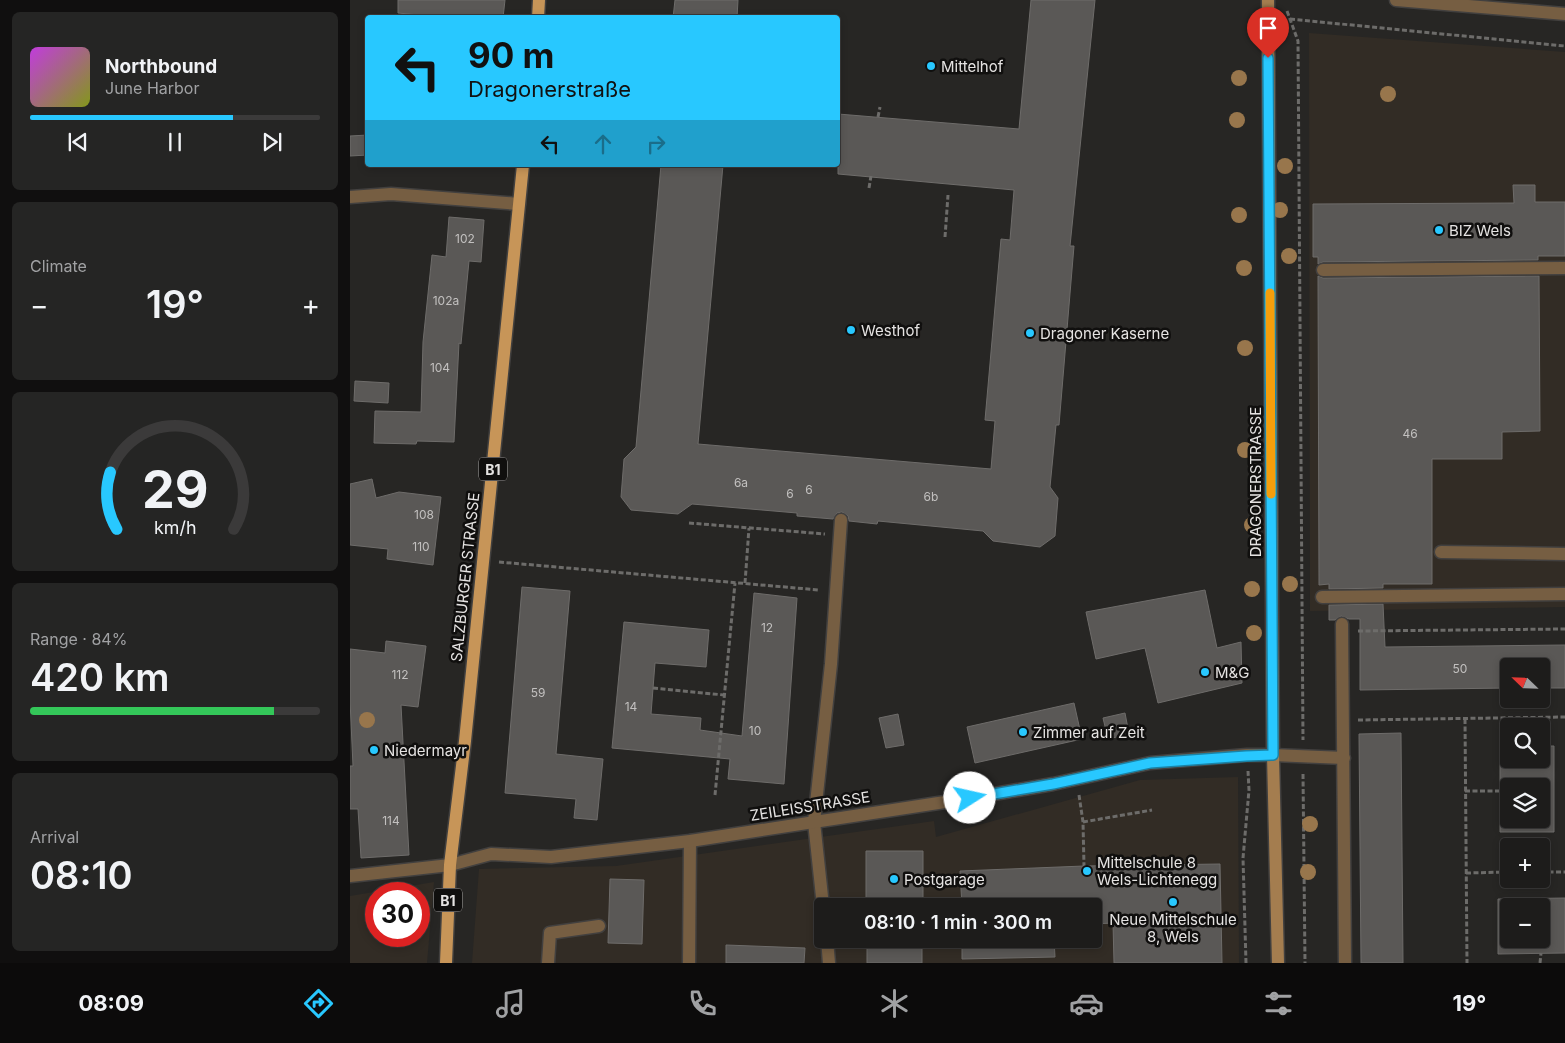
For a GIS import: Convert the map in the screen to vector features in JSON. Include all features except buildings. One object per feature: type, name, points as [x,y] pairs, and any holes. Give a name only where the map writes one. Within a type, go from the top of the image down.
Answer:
[{"type":"main road","points":[[538,15],[539,0]]},
{"type":"main road","name":"DRAGONERSTRASSE","points":[[1268,0],[1273,755],[1278,963]]},
{"type":"main road","name":"SALZBURGER STRASSE","points":[[446,963],[450,865],[465,741],[523,167]]},
{"type":"street","points":[[1396,0],[1565,14]]},
{"type":"street","points":[[350,197],[392,194],[519,204]]},
{"type":"street","points":[[1322,270],[1565,268]]},
{"type":"street","points":[[822,898],[814,822],[837,592],[841,520]]},
{"type":"street","points":[[1441,552],[1565,554]]},
{"type":"street","points":[[1322,597],[1565,594]]},
{"type":"street","points":[[1342,628],[1345,963]]},
{"type":"street","name":"ZEILEISSTRASSE","points":[[350,876],[450,865],[491,854],[551,857],[690,841],[970,798],[1076,779],[1150,763],[1273,755],[1344,758]]},
{"type":"street","points":[[689,963],[690,841]]},
{"type":"street","points":[[548,963],[550,933],[599,926]]},
{"type":"street","points":[[828,948],[829,963]]},
{"type":"path","points":[[1286,10],[1298,41],[1305,963]]},
{"type":"path","points":[[1290,19],[1565,46]]},
{"type":"path","points":[[878,117],[880,107]]},
{"type":"path","points":[[869,188],[871,176]]},
{"type":"path","points":[[945,237],[948,195]]},
{"type":"path","points":[[689,523],[840,536]]},
{"type":"path","points":[[745,584],[749,528]]},
{"type":"path","points":[[483,561],[837,592]]},
{"type":"path","points":[[715,794],[734,582]]},
{"type":"path","points":[[1342,628],[1565,629]]},
{"type":"path","points":[[653,688],[724,695]]},
{"type":"path","points":[[1343,720],[1565,717]]},
{"type":"path","points":[[1465,719],[1467,963]]},
{"type":"path","points":[[1246,756],[1249,790],[1243,858],[1246,963]]},
{"type":"path","points":[[1076,779],[1083,822],[1084,866]]},
{"type":"path","points":[[1465,791],[1500,791]]},
{"type":"path","points":[[1083,822],[1152,810]]},
{"type":"path","points":[[1466,873],[1500,872]]},
{"type":"path","points":[[1550,872],[1565,872]]},
{"type":"path","points":[[1540,963],[1541,953]]},
{"type":"shaded area","points":[[1309,33],[1565,52],[1565,607],[1310,611]]},
{"type":"shaded area","points":[[1238,777],[1239,963],[472,963],[479,869],[616,866],[934,821],[936,837],[1140,780]]},
{"type":"shaded area","points":[[434,882],[430,928],[430,883]]},
{"type":"shaded area","points":[[365,894],[365,947],[428,947],[427,963],[350,963],[350,896]]},
{"type":"slow traffic","points":[[1270,293],[1271,494]]},
{"type":"place","name":"Mittelhof","points":[[931,66]]},
{"type":"place","name":"BIZ Wels","points":[[1439,230]]},
{"type":"place","name":"Westhof","points":[[851,330]]},
{"type":"place","name":"Dragoner Kaserne","points":[[1030,333]]},
{"type":"place","name":"M&G","points":[[1205,672]]},
{"type":"place","name":"Zimmer auf Zeit","points":[[1023,732]]},
{"type":"place","name":"Niedermayr","points":[[374,750]]},
{"type":"place","name":"Mittelschule 8 Wels-Lichtenegg","points":[[1087,871]]},
{"type":"place","name":"Postgarage","points":[[894,879]]},
{"type":"place","name":"Neue Mittelschule 8, Wels","points":[[1173,902]]},
{"type":"route","points":[[970,798],[1053,784],[1150,763],[1273,755],[1268,58]]}]
